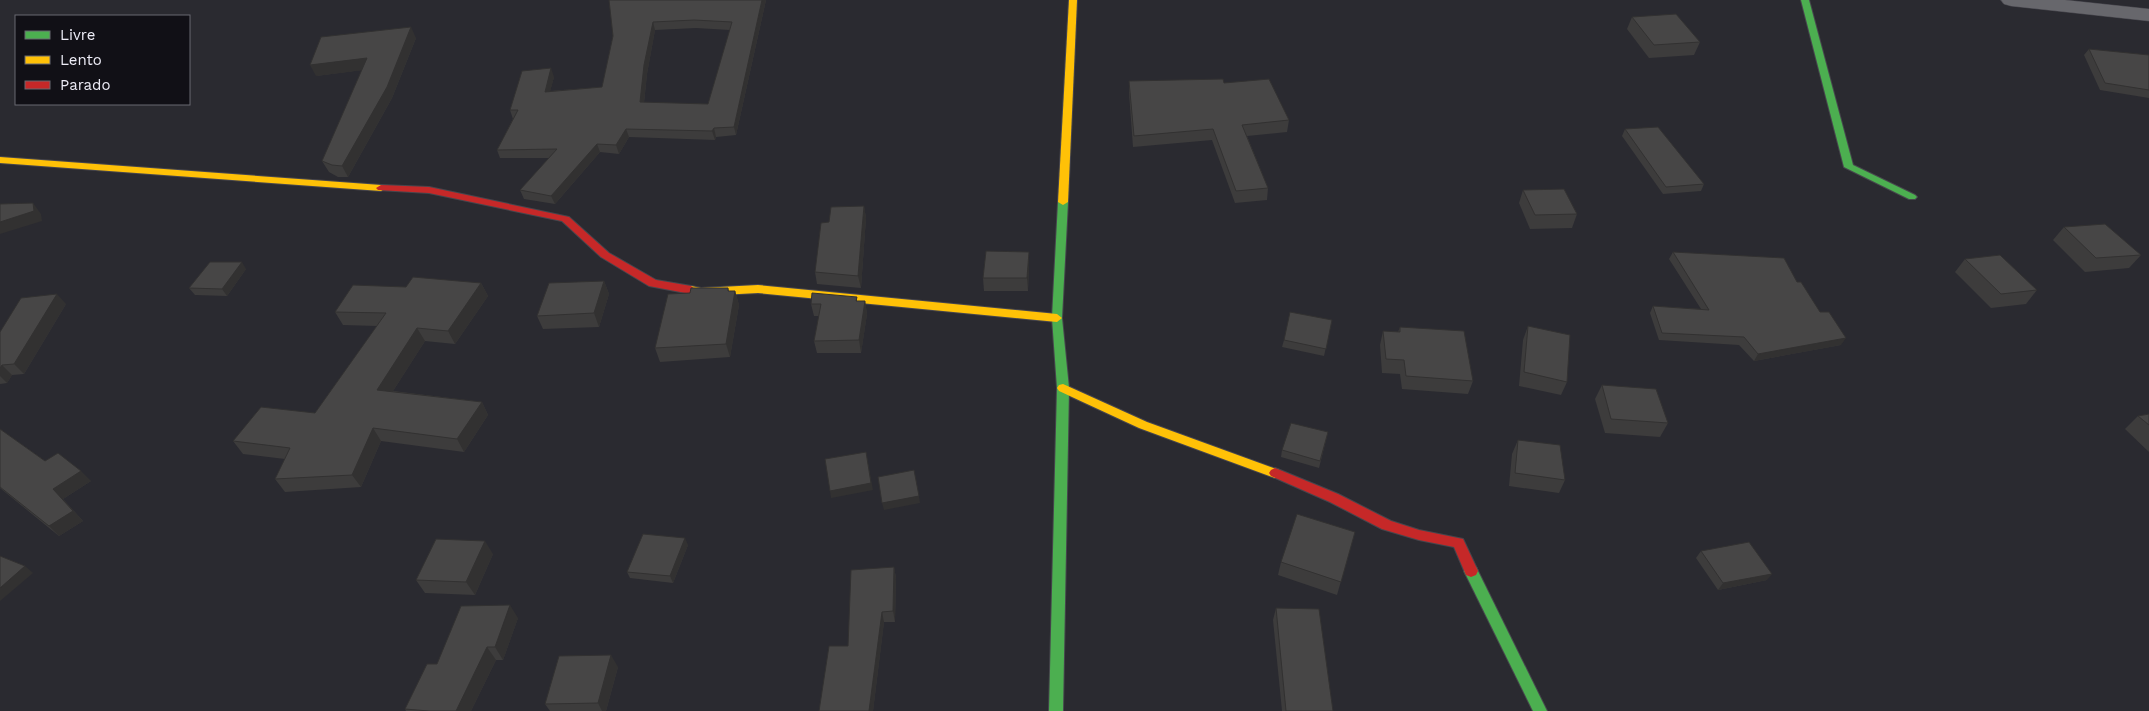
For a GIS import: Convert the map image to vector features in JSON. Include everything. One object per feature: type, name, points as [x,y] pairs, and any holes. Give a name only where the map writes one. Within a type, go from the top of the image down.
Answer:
[{"type":"street","points":[[1056,711],[1063,388],[1057,318],[1073,0]]},
{"type":"street","points":[[1805,0],[1849,167],[1912,197]]},
{"type":"street","points":[[2011,0],[2149,15]]},
{"type":"street","points":[[0,160],[215,174],[371,188],[429,190],[565,219],[605,255],[653,283],[700,292],[758,289],[1057,318]]},
{"type":"street","points":[[1063,388],[1143,424],[1252,463],[1334,498],[1387,525],[1419,535],[1458,543],[1540,711]]},
{"type":"building","points":[[609,0],[762,0],[734,127],[714,128],[712,131],[626,129],[616,145],[597,144],[551,196],[520,190],[557,149],[497,150],[518,110],[510,110],[522,71],[551,68],[545,92],[602,87],[613,36]],"holes":[[[694,20],[732,22],[708,104],[640,102],[644,65],[653,22]]]},
{"type":"building","points":[[1676,14],[1700,42],[1654,45],[1632,17]]},
{"type":"building","points":[[411,27],[387,87],[342,166],[322,161],[367,58],[310,65],[321,37]]},
{"type":"building","points":[[2089,49],[2149,55],[2149,90],[2105,83]]},
{"type":"building","points":[[1223,79],[1224,83],[1269,79],[1289,120],[1242,125],[1268,188],[1236,191],[1213,129],[1134,136],[1129,81]]},
{"type":"building","points":[[1658,127],[1704,184],[1666,187],[1625,129]]},
{"type":"building","points":[[1564,189],[1577,214],[1535,215],[1523,190]]},
{"type":"building","points":[[33,203],[34,211],[0,222],[0,204]]},
{"type":"building","points":[[864,206],[858,276],[815,272],[821,223],[829,222],[831,207]]},
{"type":"building","points":[[2105,224],[2141,255],[2096,258],[2064,227]]},
{"type":"building","points":[[986,251],[1029,252],[1027,278],[983,278]]},
{"type":"building","points":[[1673,252],[1784,258],[1797,282],[1801,282],[1820,312],[1829,312],[1846,338],[1758,354],[1744,337],[1662,333],[1653,306],[1709,310]]},
{"type":"building","points":[[2000,255],[2037,290],[2001,294],[1965,259]]},
{"type":"building","points":[[210,262],[242,262],[222,289],[189,288]]},
{"type":"building","points":[[413,277],[481,283],[448,331],[417,328],[377,390],[482,402],[457,439],[373,428],[352,475],[275,479],[290,448],[233,441],[261,407],[315,413],[386,313],[335,312],[353,285],[406,287]]},
{"type":"building","points":[[604,281],[594,313],[537,316],[549,283]]},
{"type":"building","points":[[691,288],[728,288],[728,291],[735,291],[726,344],[655,348],[668,294],[690,293]]},
{"type":"building","points":[[812,293],[857,297],[856,301],[865,301],[859,340],[814,341],[821,304],[811,304]]},
{"type":"building","points":[[57,294],[14,364],[2,365],[0,368],[0,332],[21,298]]},
{"type":"building","points":[[1290,312],[1332,320],[1326,349],[1284,340]]},
{"type":"building","points":[[1528,326],[1570,335],[1567,382],[1524,372]]},
{"type":"building","points":[[1400,327],[1464,331],[1473,381],[1406,376],[1404,360],[1386,359],[1383,331],[1400,332]]},
{"type":"building","points":[[1602,385],[1656,389],[1668,423],[1611,419]]},
{"type":"building","points":[[2149,414],[2149,425],[2138,416]]},
{"type":"building","points":[[1291,423],[1328,432],[1320,461],[1282,450]]},
{"type":"building","points":[[0,429],[45,461],[58,453],[81,471],[53,489],[73,511],[49,526],[0,487]]},
{"type":"building","points":[[1518,440],[1560,445],[1565,480],[1515,473]]},
{"type":"building","points":[[866,452],[871,483],[830,491],[825,459]]},
{"type":"building","points":[[914,470],[919,496],[882,503],[878,477]]},
{"type":"building","points":[[1297,514],[1355,532],[1341,582],[1281,562]]},
{"type":"building","points":[[643,534],[685,538],[670,576],[627,572]]},
{"type":"building","points":[[436,539],[485,541],[466,582],[416,580]]},
{"type":"building","points":[[1749,542],[1772,574],[1723,583],[1701,551]]},
{"type":"building","points":[[0,556],[25,566],[0,588]]},
{"type":"building","points":[[894,567],[893,611],[882,612],[869,711],[819,711],[829,646],[848,646],[851,570]]},
{"type":"building","points":[[510,605],[495,647],[487,647],[456,711],[405,709],[427,664],[437,664],[461,606]]},
{"type":"building","points":[[1276,608],[1319,609],[1333,711],[1286,711]]},
{"type":"building","points":[[611,655],[598,703],[545,704],[559,656]]},
{"type":"traffic: fast","points":[[1805,0],[1849,167],[1912,197]]},
{"type":"traffic: fast","points":[[1056,711],[1063,388],[1057,318],[1063,202]]},
{"type":"traffic: fast","points":[[1471,571],[1540,711]]},
{"type":"traffic: slow","points":[[1063,202],[1073,0]]},
{"type":"traffic: slow","points":[[0,160],[381,188]]},
{"type":"traffic: slow","points":[[691,290],[701,292],[758,289],[1057,318]]},
{"type":"traffic: slow","points":[[1063,388],[1143,425],[1275,473]]},
{"type":"traffic: jam","points":[[381,188],[429,190],[565,219],[605,255],[653,283],[691,290]]},
{"type":"traffic: jam","points":[[1275,473],[1334,498],[1387,525],[1419,535],[1458,543],[1471,571]]}]
